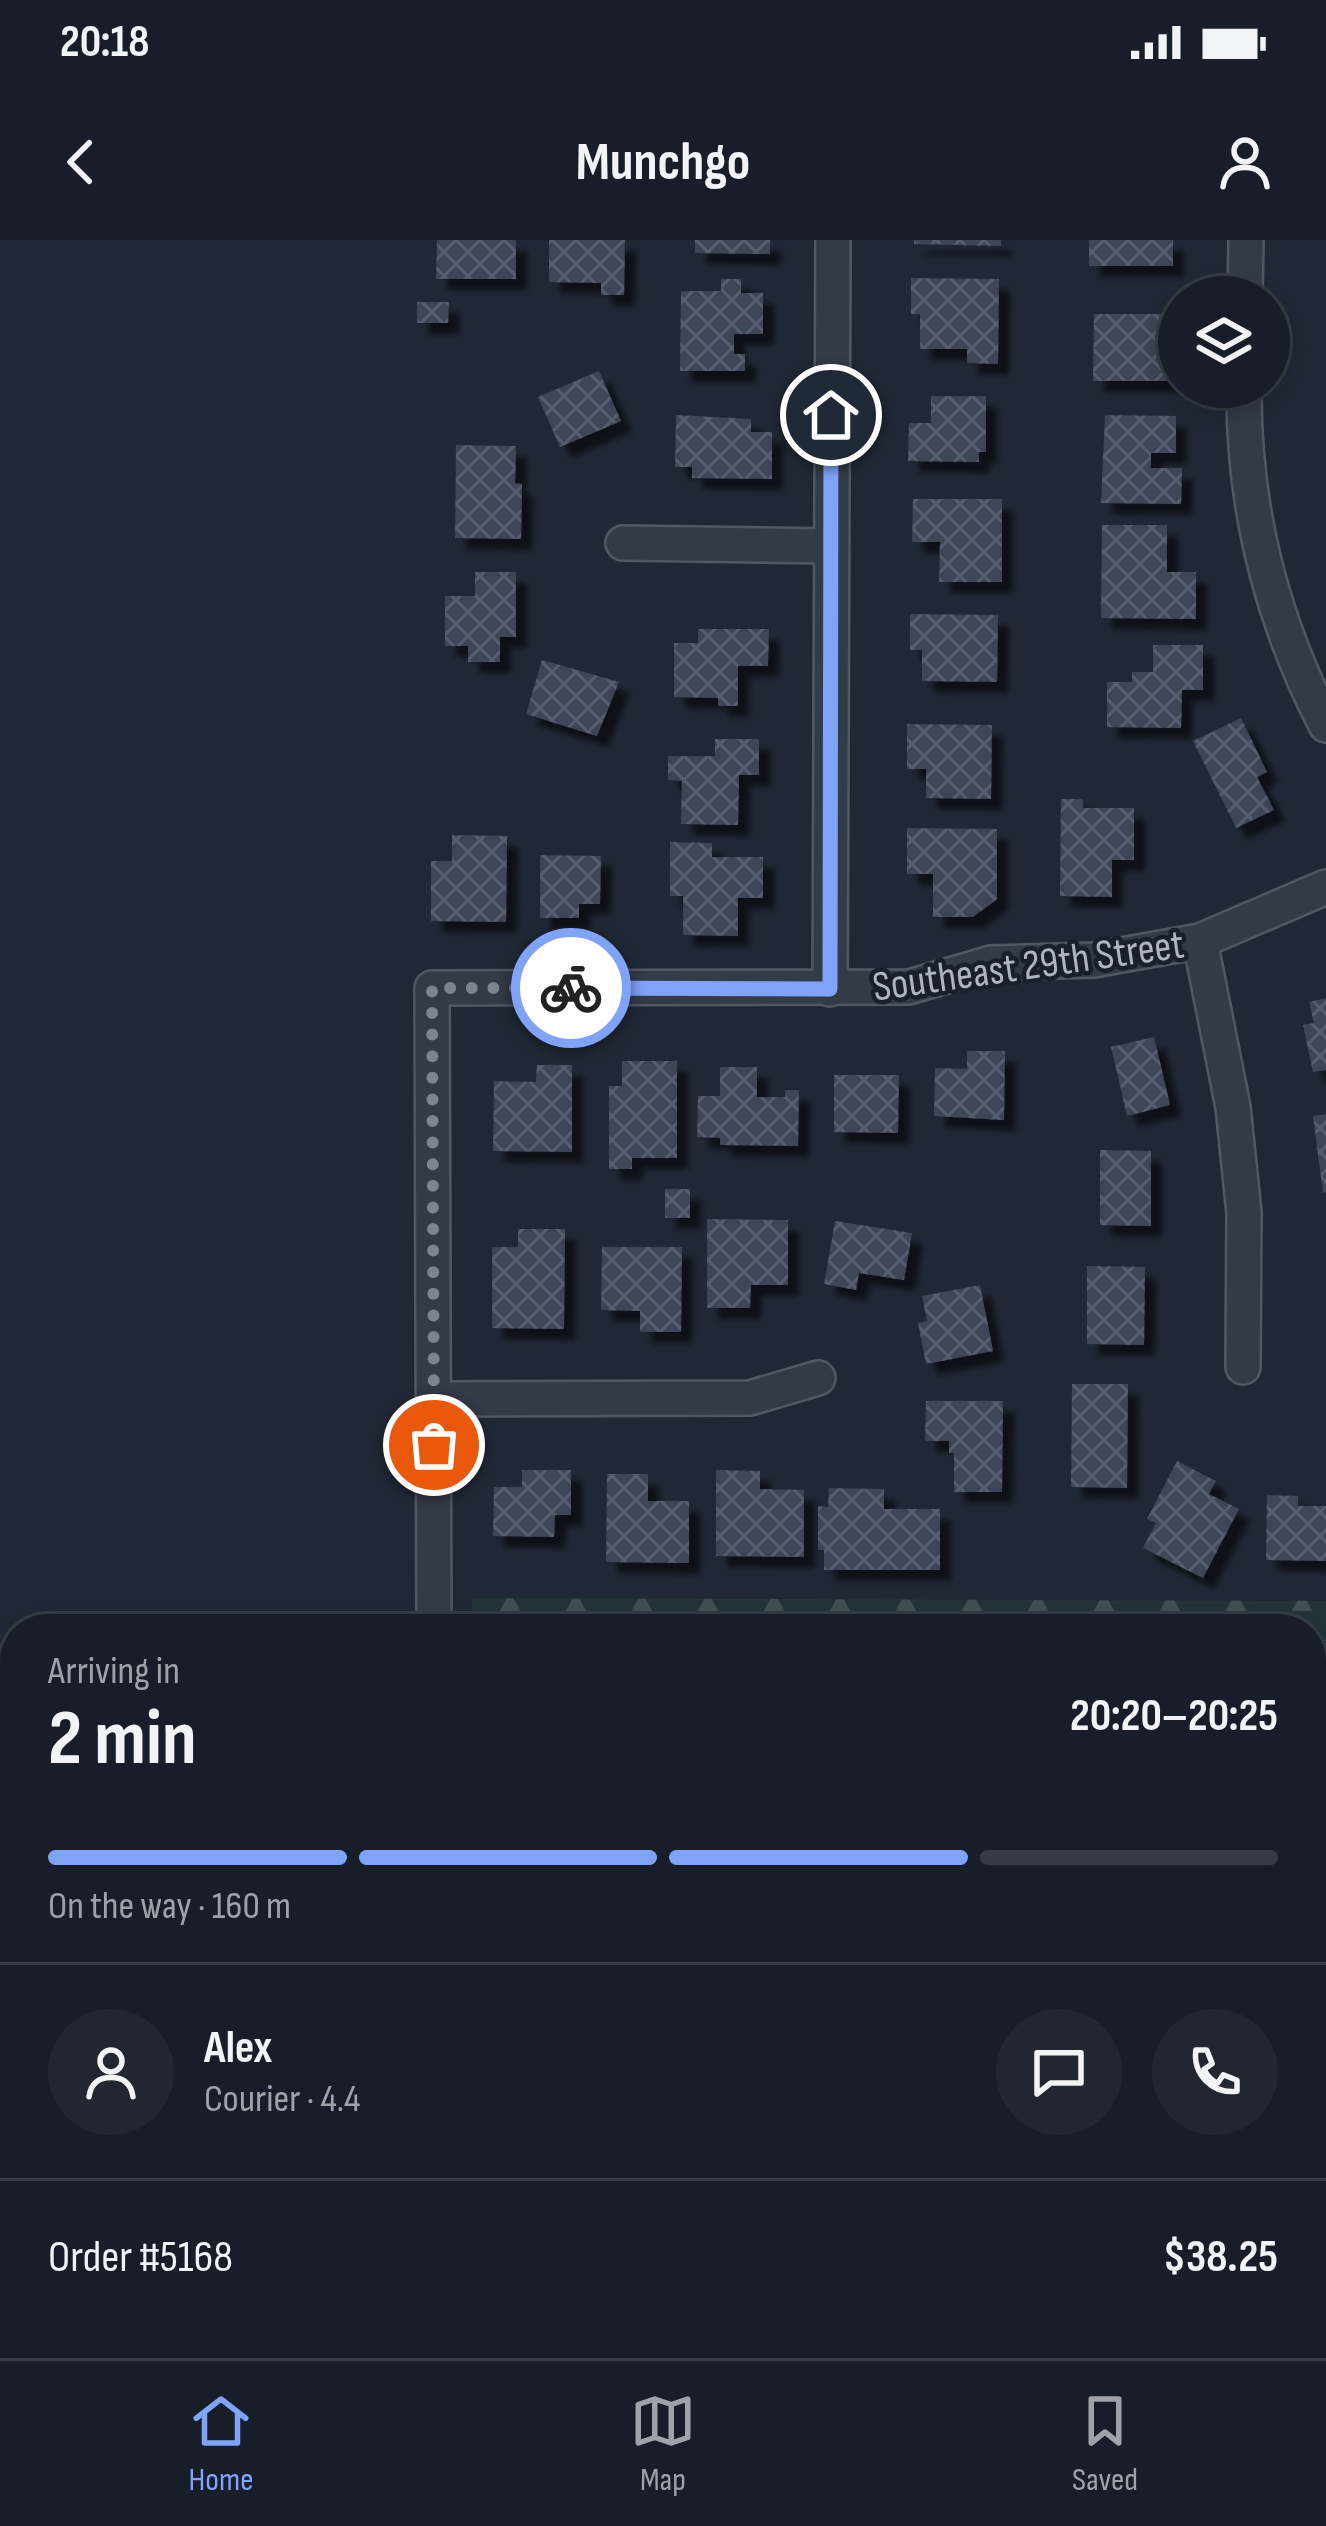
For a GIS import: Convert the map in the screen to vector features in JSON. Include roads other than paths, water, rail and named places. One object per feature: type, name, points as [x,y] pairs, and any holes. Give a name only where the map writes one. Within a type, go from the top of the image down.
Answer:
[{"type":"street","points":[[830,989],[833,240]]},
{"type":"street","points":[[1245,276],[1246,240]]},
{"type":"street","points":[[1244,408],[1252,518],[1278,614],[1326,725]]},
{"type":"street","points":[[623,543],[829,546]]},
{"type":"street","name":"Southeast 29th Street","points":[[434,1399],[432,988],[909,987],[991,963],[1094,960],[1200,941],[1326,887]]},
{"type":"street","points":[[1200,941],[1233,1107],[1244,1213],[1243,1367]]},
{"type":"street","points":[[434,1614],[434,1399],[750,1398],[818,1378]]}]
